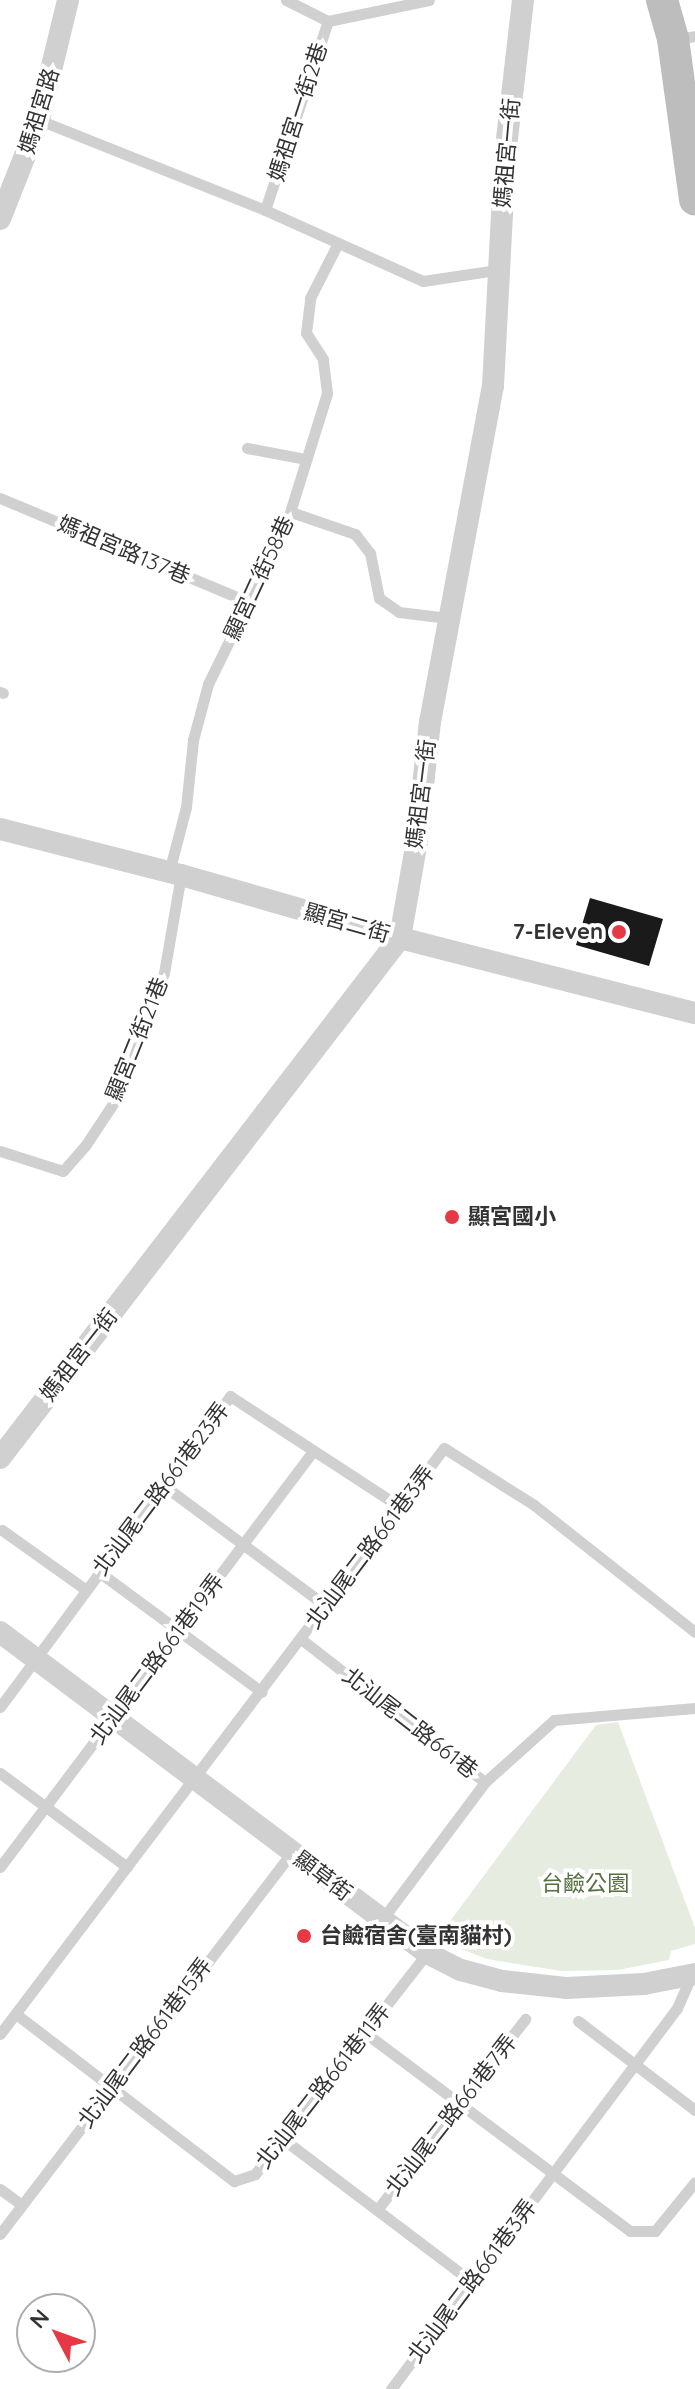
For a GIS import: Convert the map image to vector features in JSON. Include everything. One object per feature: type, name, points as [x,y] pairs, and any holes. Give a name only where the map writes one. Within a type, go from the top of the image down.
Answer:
[{"type":"street","name":"媽祖宮路","points":[[0,219],[39,120],[68,0]]},
{"type":"street","name":"媽祖宮一街","points":[[0,1458],[400,938],[448,618],[493,386],[497,270],[523,0]]},
{"type":"street","points":[[662,0],[684,38],[695,199]]},
{"type":"street","name":"顯宮二街","points":[[0,829],[175,873],[400,938],[695,1013]]},
{"type":"street","name":"顯草街","points":[[0,1632],[381,1921],[427,1953],[461,1970],[502,1981],[566,1988],[644,1984],[693,1974]]},
{"type":"lane","points":[[286,0],[328,21]]},
{"type":"lane","name":"媽祖宮一街2巷","points":[[265,210],[328,21],[429,0]]},
{"type":"lane","points":[[39,120],[265,210],[337,245],[423,281],[497,270]]},
{"type":"lane","name":"顯宮二街58巷","points":[[175,873],[193,740],[208,684],[291,512],[327,393],[323,359],[306,333],[310,298],[337,245]]},
{"type":"lane","points":[[247,448],[306,459]]},
{"type":"lane","name":"媽祖宮路137巷","points":[[0,498],[249,602]]},
{"type":"lane","points":[[291,512],[355,534],[370,553],[379,598],[399,612],[448,618]]},
{"type":"lane","name":"顯宮二街21巷","points":[[0,1151],[63,1171],[122,1090],[164,973],[175,873]]},
{"type":"lane","name":"北汕尾二路661巷23弄","points":[[0,1707],[230,1396],[400,1507]]},
{"type":"lane","name":"北汕尾二路661巷3弄","points":[[195,1780],[444,1448],[534,1505],[695,1632]]},
{"type":"lane","name":"北汕尾二路661巷19弄","points":[[0,1867],[313,1451]]},
{"type":"lane","points":[[163,1485],[326,1606]]},
{"type":"lane","points":[[2,1530],[86,1590]]},
{"type":"lane","points":[[99,1572],[262,1692]]},
{"type":"lane","name":"北汕尾二路661巷","points":[[301,1639],[485,1782],[554,1720],[695,1708]]},
{"type":"lane","points":[[0,1773],[127,1867]]},
{"type":"lane","points":[[1,2031],[195,1780]]},
{"type":"lane","points":[[381,1921],[485,1782]]},
{"type":"lane","name":"北汕尾二路661巷15弄","points":[[0,2234],[292,1852]]},
{"type":"lane","name":"北汕尾二路661巷11弄","points":[[16,2014],[234,2181],[255,2174],[427,1953]]},
{"type":"lane","name":"北汕尾二路661巷3弄","points":[[391,2389],[677,2008],[693,1974]]},
{"type":"lane","name":"北汕尾二路661巷7弄","points":[[377,2210],[525,2019]]},
{"type":"lane","points":[[578,2021],[695,2110]]},
{"type":"lane","points":[[364,2032],[630,2231],[655,2231],[695,2182]]},
{"type":"lane","points":[[283,2139],[472,2282]]},
{"type":"lane","points":[[0,2189],[22,2205]]},
{"type":"green space","name":"台鹼公園","points":[[618,1722],[695,1928],[695,1944],[671,1951],[669,1960],[618,1970],[561,1971],[487,1959],[456,1947],[456,1936],[445,1928],[596,1725]]},
{"type":"building","name":"7-Eleven","points":[[590,898],[663,919],[649,966],[576,945]]},
{"type":"place","name":"7-Eleven","points":[[619,932]]},
{"type":"place","name":"顯宮國小","points":[[452,1217]]},
{"type":"place","name":"台鹼宿舍(臺南貓村)","points":[[304,1936]]}]
